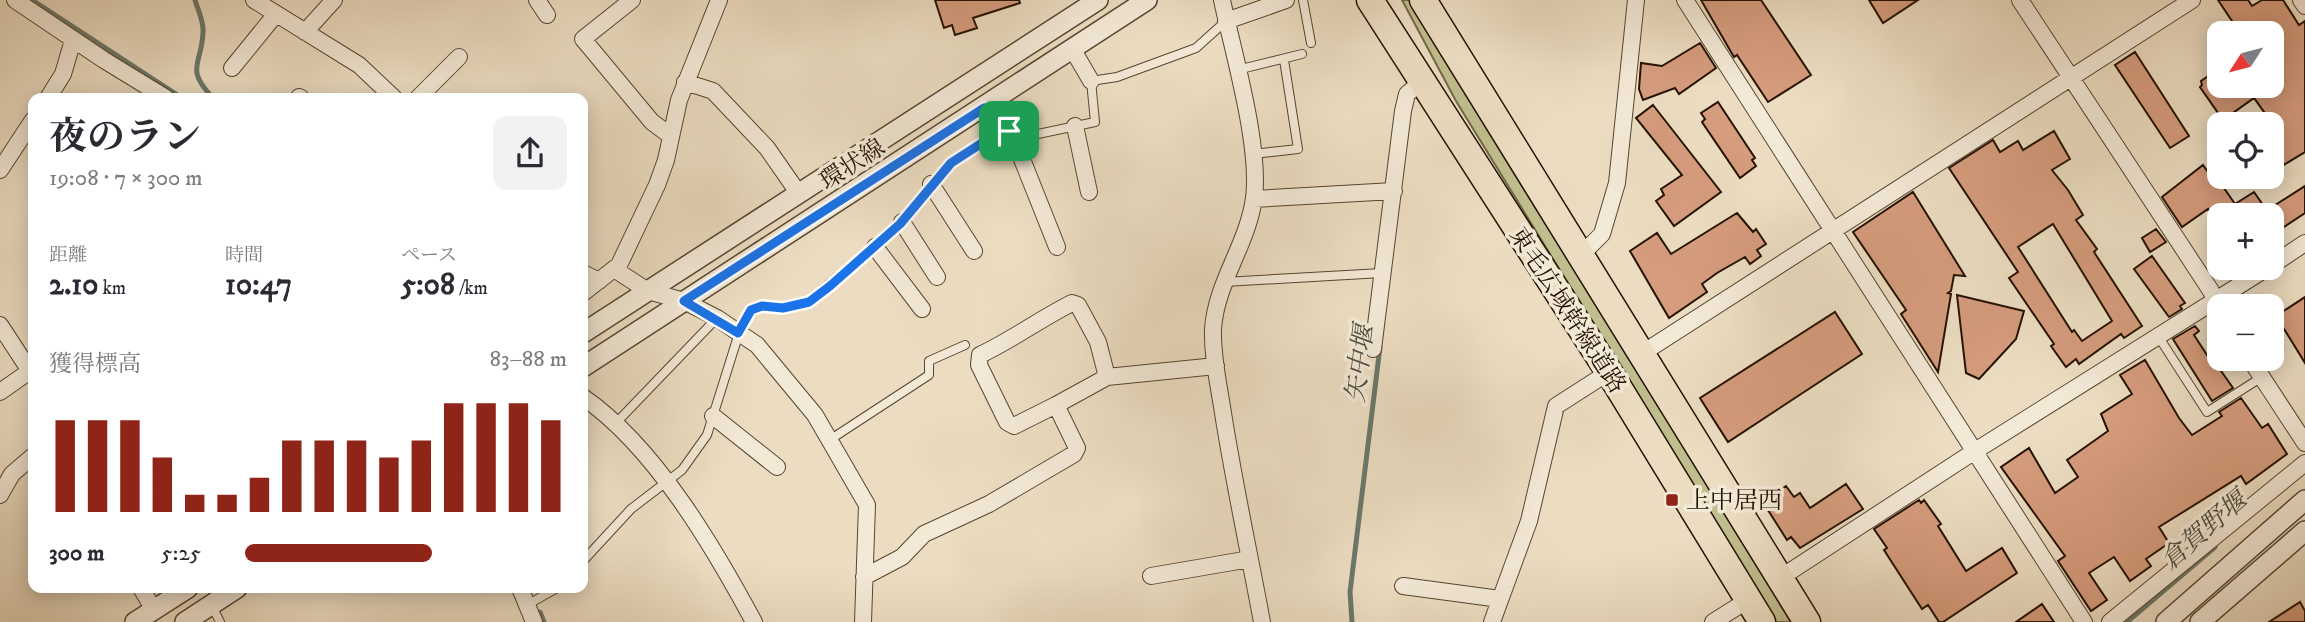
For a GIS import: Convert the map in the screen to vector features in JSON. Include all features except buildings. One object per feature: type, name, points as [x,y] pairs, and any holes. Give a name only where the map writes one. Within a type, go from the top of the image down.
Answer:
[{"type":"highway","name":"東毛広域幹線道路","points":[[1370,0],[1609,372],[1755,611]]},
{"type":"highway","name":"東毛広域幹線道路","points":[[1423,0],[1807,622]]},
{"type":"street","points":[[15,0],[158,93]]},
{"type":"street","points":[[254,0],[359,65],[389,93]]},
{"type":"street","points":[[305,32],[334,0]]},
{"type":"street","points":[[537,0],[547,15]]},
{"type":"street","points":[[632,0],[583,39],[652,122],[671,136]]},
{"type":"street","points":[[588,289],[614,269],[657,185],[685,82],[719,0]]},
{"type":"street","name":"環状線","points":[[588,330],[1098,0]]},
{"type":"street","name":"環状線","points":[[588,364],[1147,0]]},
{"type":"street","points":[[1222,0],[1253,154],[1254,199],[1250,218],[1218,295],[1213,330],[1216,366],[1262,622]]},
{"type":"street","points":[[1226,21],[1286,0]]},
{"type":"street","points":[[1581,254],[1602,234],[1617,183],[1636,0]]},
{"type":"street","points":[[1685,0],[2084,622]]},
{"type":"street","points":[[2020,0],[2212,294]]},
{"type":"street","points":[[1641,354],[2068,77],[2192,0]]},
{"type":"street","points":[[2301,0],[2305,6]]},
{"type":"street","points":[[232,68],[276,14]]},
{"type":"street","points":[[51,93],[63,74],[73,40]]},
{"type":"street","points":[[1073,50],[1091,82]]},
{"type":"street","points":[[423,93],[459,57]]},
{"type":"street","points":[[685,82],[713,91],[767,148],[799,194]]},
{"type":"street","points":[[1373,349],[1405,102],[1412,87],[1421,82]]},
{"type":"street","points":[[984,108],[1011,135],[1057,247]]},
{"type":"street","points":[[1075,126],[1090,192]]},
{"type":"street","points":[[2,161],[28,127]]},
{"type":"street","points":[[931,184],[974,251]]},
{"type":"street","points":[[1254,199],[1394,191]]},
{"type":"street","points":[[902,222],[937,277]]},
{"type":"street","points":[[2284,257],[2305,243]]},
{"type":"street","points":[[875,247],[922,309]]},
{"type":"street","points":[[614,269],[648,291],[684,301],[717,318],[757,345],[831,439],[867,505],[863,622]]},
{"type":"street","points":[[588,276],[599,281]]},
{"type":"street","points":[[2233,294],[2251,280]]},
{"type":"street","points":[[1107,377],[1098,342],[1078,305],[1072,303],[1034,322],[1013,340],[980,355],[979,365],[1007,422],[1014,426],[1107,377],[1216,366]]},
{"type":"street","points":[[1780,578],[1975,451],[2158,337],[2207,311]]},
{"type":"street","points":[[0,325],[28,368]]},
{"type":"street","points":[[2258,371],[2305,443]]},
{"type":"street","points":[[0,392],[28,372]]},
{"type":"street","points":[[1492,622],[1529,521],[1556,406],[1609,372]]},
{"type":"street","points":[[588,401],[615,424],[668,483],[729,576],[754,622]]},
{"type":"street","points":[[864,577],[902,557],[924,534],[989,504],[1074,454],[1077,448],[1056,405]]},
{"type":"street","points":[[713,416],[777,467]]},
{"type":"street","points":[[0,495],[12,474],[28,460]]},
{"type":"street","points":[[2110,622],[2305,463]]},
{"type":"street","points":[[2166,622],[2305,500]]},
{"type":"street","points":[[2200,622],[2305,531]]},
{"type":"street","points":[[1152,576],[1250,559]]},
{"type":"street","points":[[1403,586],[1500,599]]},
{"type":"street","points":[[144,593],[155,610]]},
{"type":"street","points":[[135,622],[180,593]]},
{"type":"street","points":[[185,622],[216,613],[233,593]]},
{"type":"street","points":[[522,593],[534,622]]},
{"type":"street","points":[[1713,622],[1755,611]]},
{"type":"lane","points":[[1303,0],[1311,43]]},
{"type":"lane","points":[[588,556],[631,509],[682,470],[707,435],[738,333],[751,310],[762,306],[783,308],[809,302],[902,222],[951,163],[985,141],[1095,122],[1091,82],[1117,77],[1196,48],[1226,21]]},
{"type":"lane","points":[[1237,69],[1302,54]]},
{"type":"lane","points":[[1253,154],[1298,149],[1284,60]]},
{"type":"lane","points":[[1224,282],[1382,273]]},
{"type":"lane","points":[[615,424],[717,318]]},
{"type":"lane","points":[[2158,337],[2207,412],[2262,377]]},
{"type":"lane","points":[[831,439],[929,374],[929,361],[965,345]]},
{"type":"lane","points":[[527,605],[548,593]]},
{"type":"shaded area","points":[[1402,0],[1410,0],[1791,622],[1776,622],[1456,101]]},
{"type":"waterway","points":[[32,0],[174,93]]},
{"type":"waterway","points":[[195,0],[203,28],[197,73],[208,93]]},
{"type":"waterway","name":"矢中堰","points":[[1352,622],[1350,592],[1380,347]]},
{"type":"waterway","name":"倉賀野堰","points":[[2127,622],[2215,547]]},
{"type":"waterway","points":[[540,612],[544,622]]},
{"type":"place","name":"上中居西","points":[[1672,500]]},
{"type":"route","points":[[984,108],[1009,131],[985,141],[951,163],[900,224],[809,302],[783,308],[762,306],[751,310],[738,333],[717,318],[684,301],[984,108]]}]
